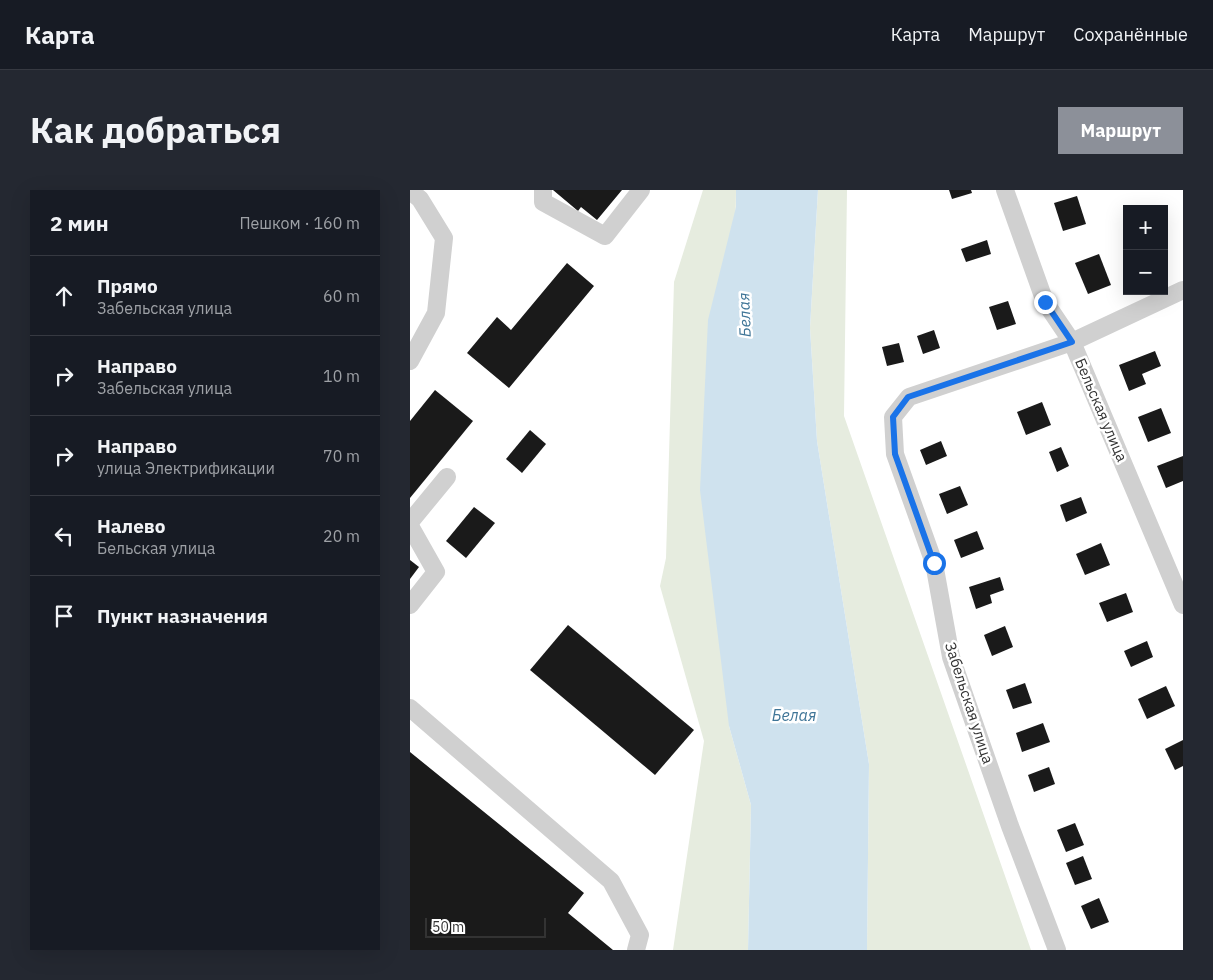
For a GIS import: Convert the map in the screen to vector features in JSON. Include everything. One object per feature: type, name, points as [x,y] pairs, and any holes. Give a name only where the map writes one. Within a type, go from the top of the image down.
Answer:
[{"type":"street","points":[[543,190],[543,202],[606,236],[641,190]]},
{"type":"street","name":"Бельская улица","points":[[1005,190],[1045,302],[1072,342],[1183,605]]},
{"type":"street","points":[[410,192],[420,199],[444,238],[436,313],[410,360]]},
{"type":"street","points":[[1072,342],[1183,290]]},
{"type":"street","name":"Забельская улица","points":[[1057,950],[1010,826],[951,657],[934,563],[895,454],[893,417],[908,397],[1072,342]]},
{"type":"street","points":[[410,605],[436,572],[410,524],[447,477]]},
{"type":"street","points":[[410,708],[612,881],[640,935],[636,950]]},
{"type":"shaded area","points":[[703,190],[736,190],[729,726],[751,805],[748,950],[673,950],[704,741],[660,586],[666,558],[674,282]]},
{"type":"shaded area","points":[[818,190],[847,190],[844,416],[1031,950],[867,950],[869,764],[817,441],[810,328]]},
{"type":"water","name":"Белая","points":[[736,190],[818,190],[810,328],[817,441],[869,764],[867,950],[748,950],[751,805],[729,726],[700,490],[708,320],[736,207]]},
{"type":"building","points":[[553,190],[622,190],[597,220],[581,207],[578,211]]},
{"type":"building","points":[[949,190],[971,190],[972,193],[952,199]]},
{"type":"building","points":[[1077,196],[1086,224],[1063,231],[1054,203]]},
{"type":"building","points":[[987,240],[991,254],[966,262],[961,249]]},
{"type":"building","points":[[1099,254],[1111,285],[1088,294],[1075,263]]},
{"type":"building","points":[[567,263],[594,286],[509,388],[467,353],[497,317],[511,330]]},
{"type":"building","points":[[1008,301],[1016,324],[997,330],[989,307]]},
{"type":"building","points":[[934,330],[940,348],[923,354],[917,336]]},
{"type":"building","points":[[899,343],[904,362],[887,366],[882,347]]},
{"type":"building","points":[[1155,351],[1161,366],[1142,374],[1146,384],[1129,391],[1119,365]]},
{"type":"building","points":[[435,390],[473,421],[410,498],[410,421]]},
{"type":"building","points":[[1042,402],[1051,425],[1026,435],[1017,412]]},
{"type":"building","points":[[1161,408],[1171,433],[1148,442],[1138,417]]},
{"type":"building","points":[[530,430],[546,444],[522,473],[506,459]]},
{"type":"building","points":[[941,441],[947,456],[926,465],[920,450]]},
{"type":"building","points":[[1061,447],[1069,466],[1057,472],[1049,452]]},
{"type":"building","points":[[1183,456],[1183,481],[1166,488],[1157,466]]},
{"type":"building","points":[[960,486],[968,505],[947,514],[939,494]]},
{"type":"building","points":[[1081,497],[1087,513],[1066,522],[1060,505]]},
{"type":"building","points":[[474,507],[495,523],[466,558],[446,541]]},
{"type":"building","points":[[977,531],[984,549],[961,558],[954,540]]},
{"type":"building","points":[[1101,543],[1110,565],[1085,575],[1076,554]]},
{"type":"building","points":[[410,560],[419,567],[410,579]]},
{"type":"building","points":[[1000,577],[1004,590],[990,595],[992,603],[976,609],[969,587]]},
{"type":"building","points":[[1126,593],[1133,612],[1107,622],[1099,603]]},
{"type":"building","points":[[568,625],[694,730],[655,775],[530,670]]},
{"type":"building","points":[[1005,626],[1013,647],[992,656],[984,635]]},
{"type":"building","points":[[1147,641],[1153,657],[1131,667],[1124,651]]},
{"type":"building","points":[[1025,683],[1032,703],[1013,709],[1006,690]]},
{"type":"building","points":[[1166,686],[1175,706],[1147,719],[1138,699]]},
{"type":"building","points":[[1043,723],[1050,742],[1022,752],[1016,733]]},
{"type":"building","points":[[1183,740],[1183,766],[1175,770],[1165,749]]},
{"type":"building","points":[[410,752],[584,893],[568,913],[613,950],[410,950]]},
{"type":"building","points":[[1049,767],[1055,784],[1034,792],[1028,775]]},
{"type":"building","points":[[1075,823],[1084,845],[1066,852],[1057,830]]},
{"type":"building","points":[[1083,856],[1092,879],[1075,885],[1066,863]]},
{"type":"building","points":[[1099,898],[1109,922],[1091,929],[1081,906]]},
{"type":"route","points":[[934,563],[895,454],[893,417],[908,397],[1072,342],[1045,302]]}]
